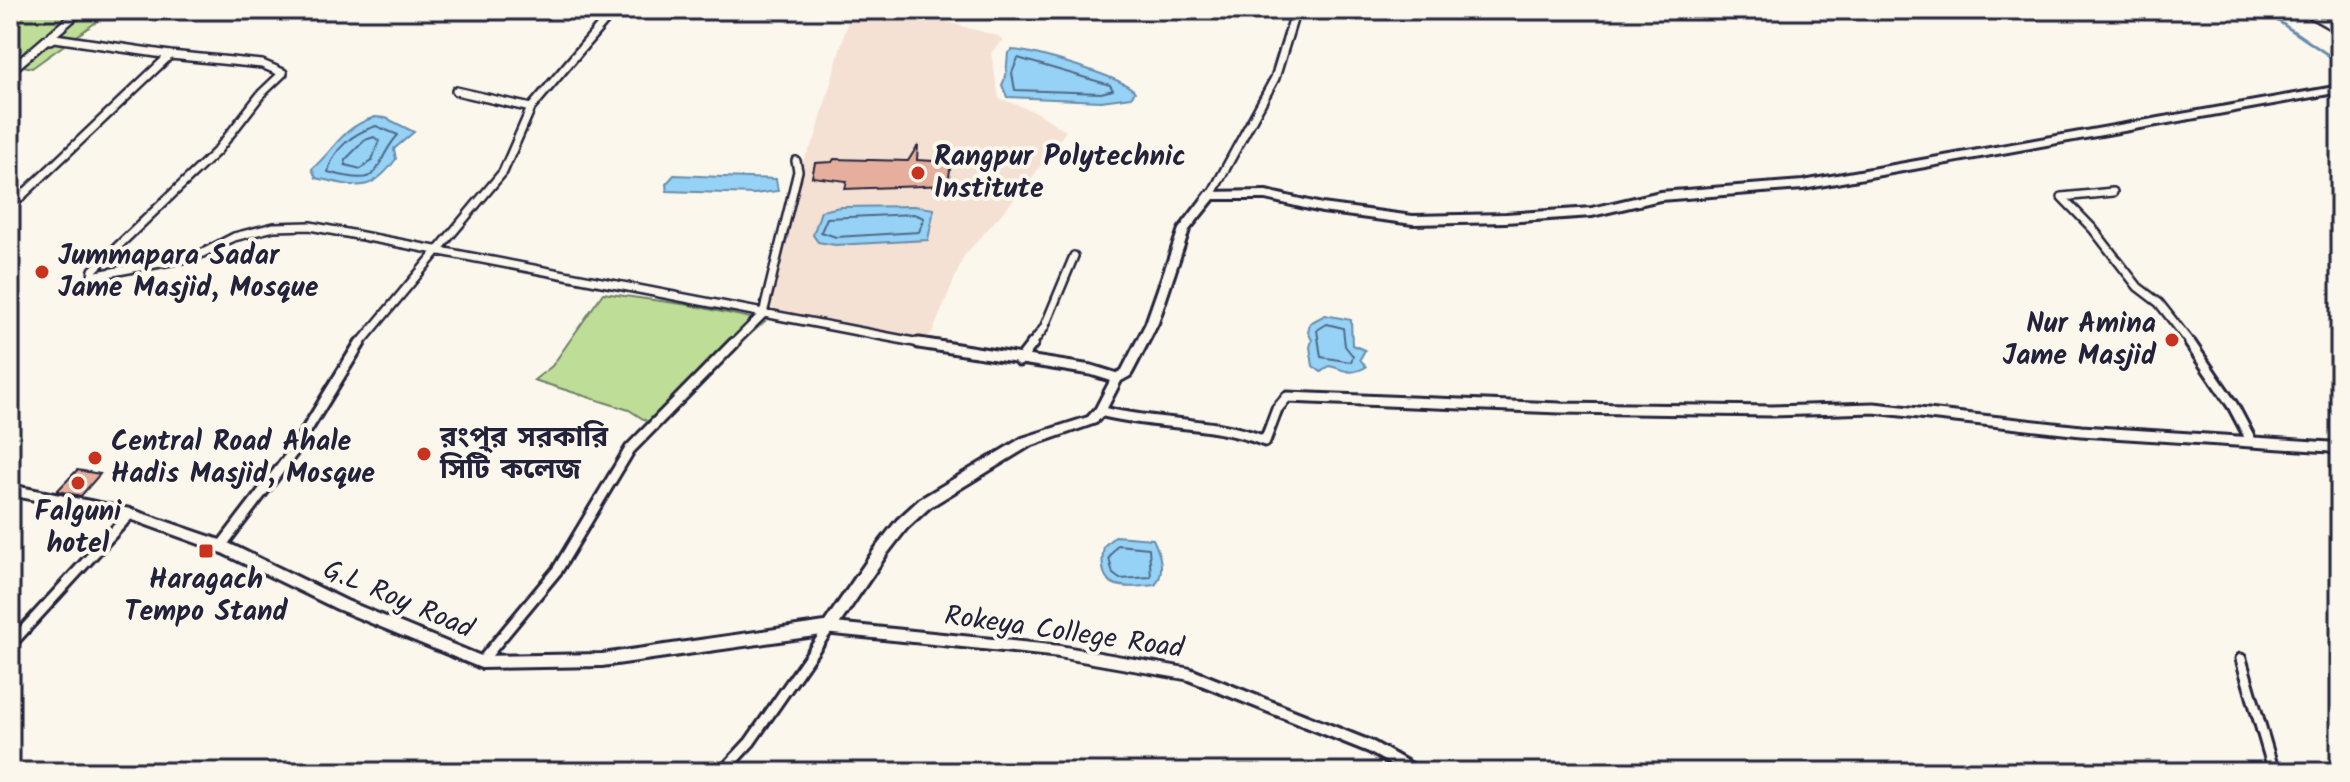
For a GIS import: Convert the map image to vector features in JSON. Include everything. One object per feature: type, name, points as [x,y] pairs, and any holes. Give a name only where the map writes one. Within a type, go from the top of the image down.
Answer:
[{"type":"main road","points":[[829,628],[882,550],[902,524],[925,503],[1026,442],[1092,420],[1100,411],[1117,378],[1126,373],[1152,323],[1184,229],[1211,195],[1266,195],[1322,208],[1413,220],[1592,212],[1660,196],[1803,185],[2340,89]]},
{"type":"main road","name":"G.L Roy Road","points":[[10,490],[130,514],[221,546],[342,605],[481,662],[602,660],[829,628]]},
{"type":"street","points":[[10,71],[50,40],[81,10]]},
{"type":"street","points":[[221,546],[293,452],[360,343],[503,172],[531,108],[614,10]]},
{"type":"street","points":[[1211,195],[1275,78],[1296,10]]},
{"type":"street","points":[[2304,10],[2340,30]]},
{"type":"street","points":[[50,40],[55,38],[170,55],[262,64],[283,73],[262,93],[217,151],[93,270],[92,276],[197,256],[234,237],[274,227],[310,226],[347,231],[436,253],[1019,361],[1091,370],[1117,378]]},
{"type":"street","points":[[10,207],[170,55]]},
{"type":"street","points":[[456,91],[531,108]]},
{"type":"street","points":[[481,662],[558,569],[630,449],[763,314],[798,171],[796,161]]},
{"type":"street","points":[[2113,192],[2062,197],[2093,229],[2138,287],[2159,303],[2181,329],[2233,406],[2252,441]]},
{"type":"street","points":[[1019,361],[1044,328],[1074,256]]},
{"type":"street","points":[[1100,411],[1121,419],[1165,425],[1240,429],[1265,441],[1277,409],[1287,397],[1636,409],[1772,411],[1874,408],[2081,431],[2330,447],[2340,452]]},
{"type":"street","points":[[10,645],[130,514]]},
{"type":"street","points":[[722,772],[750,742],[829,628]]},
{"type":"street","name":"Rokeya College Road","points":[[829,628],[1056,651],[1188,674],[1371,747],[1415,772]]},
{"type":"street","points":[[2241,659],[2274,772]]},
{"type":"shaded area","name":"Rangpur Polytechnic Institute","points":[[851,10],[903,10],[998,36],[1003,40],[991,53],[999,98],[1038,113],[1066,131],[1026,186],[964,256],[933,331],[925,341],[761,310],[778,275],[802,162],[815,139]]},
{"type":"green space","points":[[10,10],[113,10],[32,68],[10,63]]},
{"type":"green space","points":[[603,293],[689,305],[765,321],[651,424],[629,410],[534,380],[552,366]]},
{"type":"water","points":[[1012,50],[1097,73],[1135,92],[1131,97],[1101,101],[1007,97],[1002,85],[1008,53]]},
{"type":"water","points":[[375,117],[386,118],[414,132],[394,149],[396,159],[386,171],[378,179],[361,185],[316,178],[312,169],[340,139],[354,127]]},
{"type":"water","points":[[674,175],[776,179],[778,191],[754,194],[667,191],[666,184]]},
{"type":"water","points":[[914,206],[934,209],[928,240],[835,245],[818,242],[813,235],[821,211],[840,207]]},
{"type":"water","points":[[1325,315],[1351,320],[1352,345],[1365,350],[1360,359],[1366,367],[1350,372],[1329,366],[1321,372],[1313,366],[1312,340],[1308,332],[1310,323]]},
{"type":"water","points":[[1115,536],[1153,539],[1161,569],[1155,585],[1121,586],[1107,579],[1102,560],[1104,546]]},
{"type":"building","points":[[918,145],[917,160],[951,162],[948,185],[845,189],[847,181],[812,177],[815,163],[832,162],[834,159],[908,161]]},
{"type":"building","name":"Falguni hotel","points":[[77,470],[100,474],[81,496],[57,491]]},
{"type":"waterway","points":[[2262,10],[2340,63]]},
{"type":"place","name":"Rangpur Polytechnic Institute","points":[[918,173]]},
{"type":"place","name":"Jummapara Sadar Jame Masjid, Mosque","points":[[42,272]]},
{"type":"place","name":"Nur Amina Jame Masjid","points":[[2172,340]]},
{"type":"place","name":"রংপুর সরকারি সিটি কলেজ","points":[[424,454]]},
{"type":"place","name":"Central Road Ahale Hadis Masjid, Mosque","points":[[95,458]]},
{"type":"place","name":"Falguni hotel","points":[[78,483]]},
{"type":"place","name":"Haragach Tempo Stand","points":[[206,551]]}]
